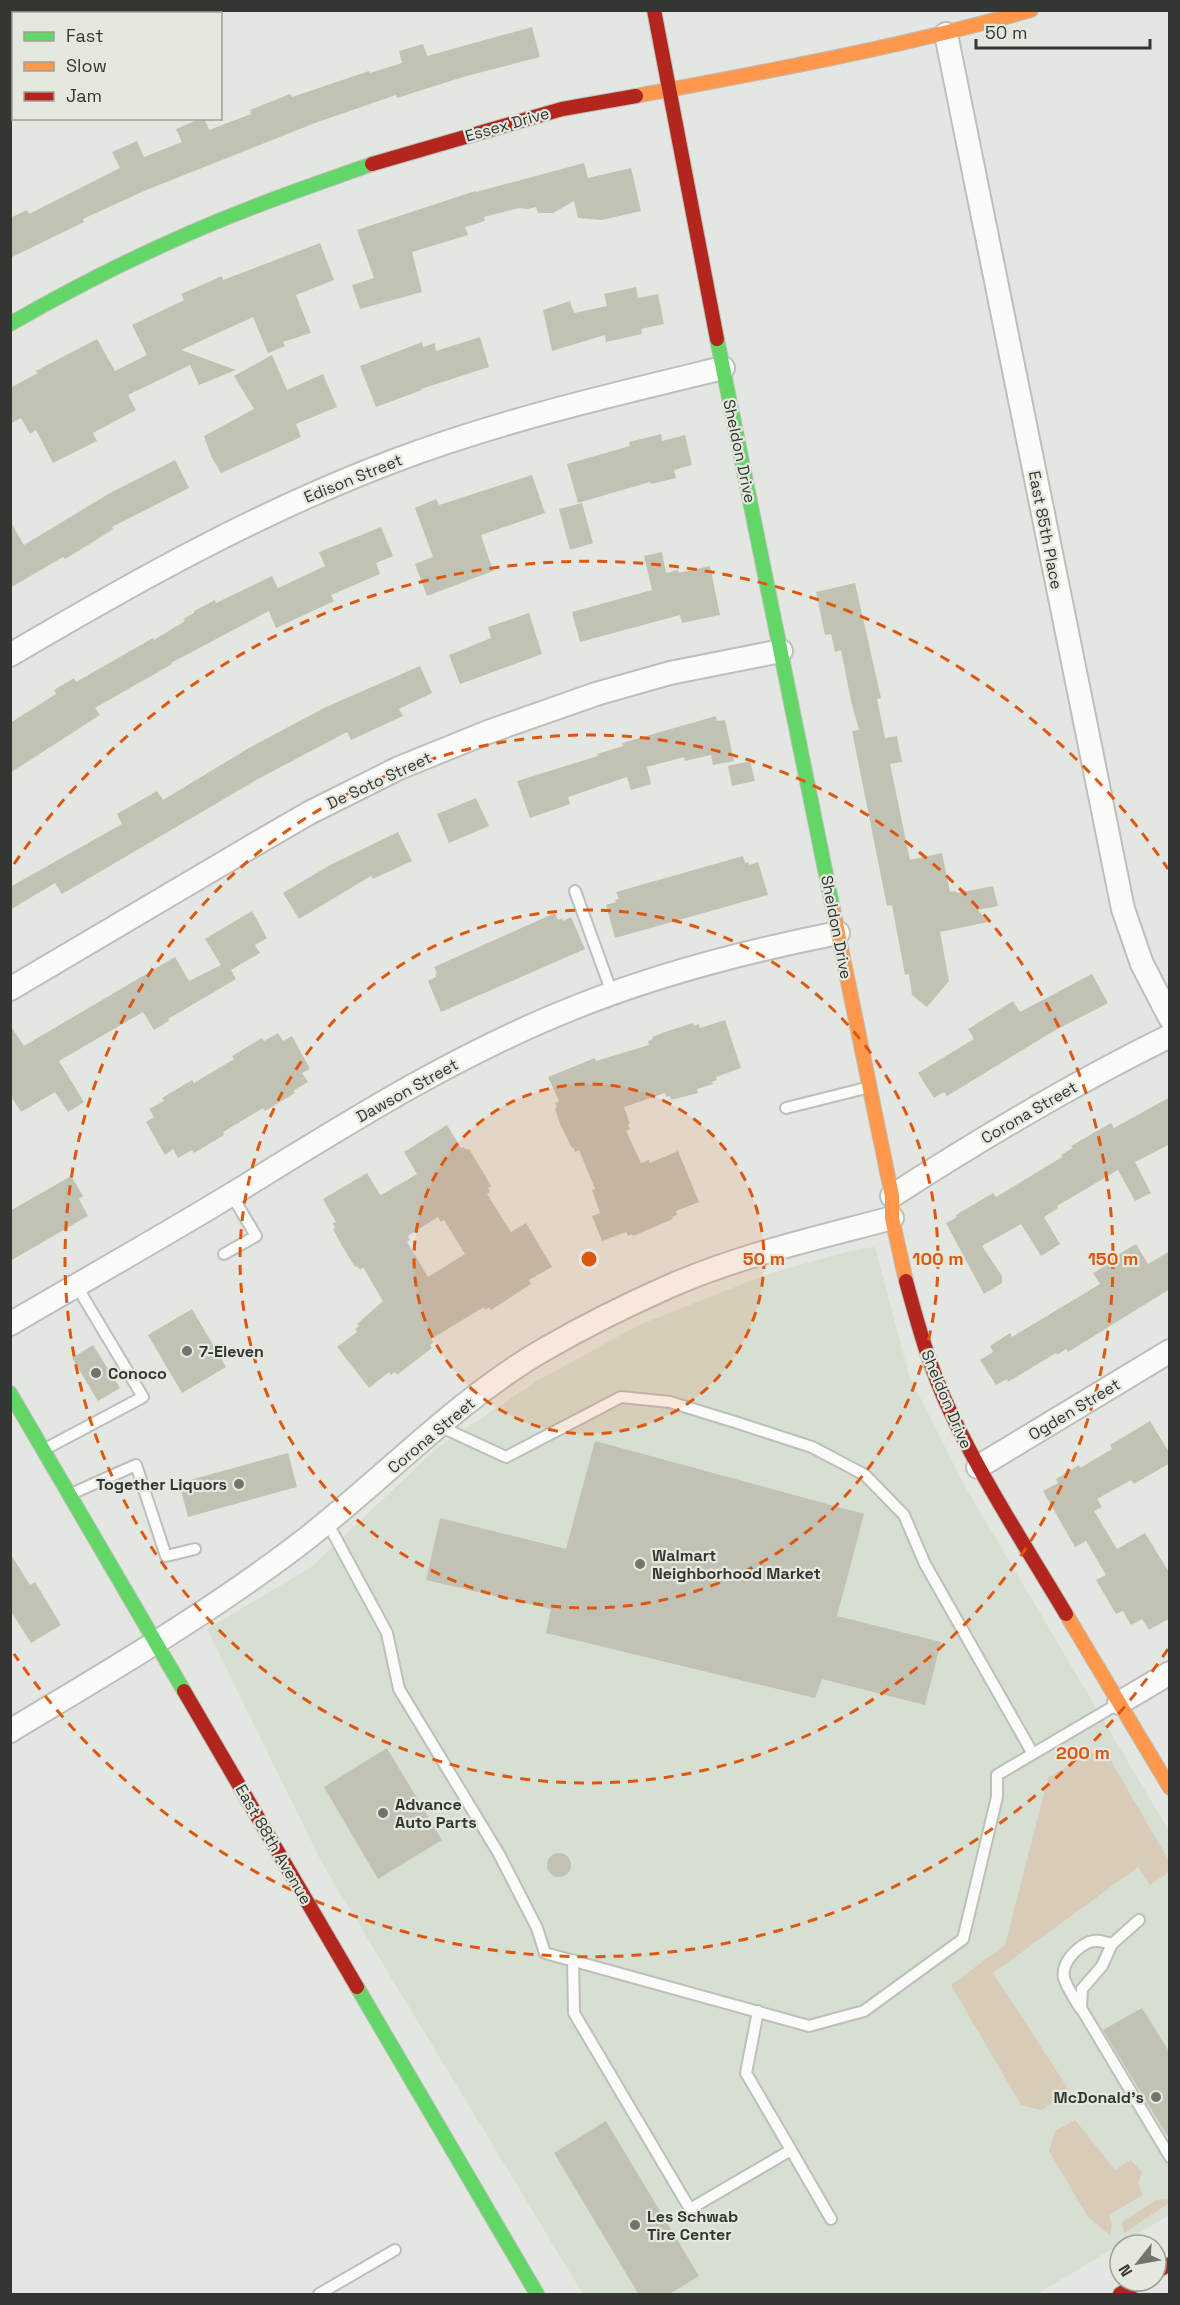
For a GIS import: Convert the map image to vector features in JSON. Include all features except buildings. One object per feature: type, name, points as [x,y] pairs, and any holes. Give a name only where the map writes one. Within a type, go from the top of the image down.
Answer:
[{"type":"street","name":"Sheldon Drive","points":[[654,10],[723,368],[869,1088],[903,1273],[923,1342],[949,1409],[978,1467],[1170,1788]]},
{"type":"street","name":"Essex Drive","points":[[10,324],[55,298],[148,253],[278,198],[390,158],[562,109],[734,79],[946,34],[1031,10]]},
{"type":"street","name":"East 85th Place","points":[[946,34],[1123,909],[1142,964],[1170,1018]]},
{"type":"street","name":"Edison Street","points":[[10,655],[128,586],[215,539],[390,462],[549,411],[723,368]]},
{"type":"street","name":"De Soto Street","points":[[10,989],[309,813],[399,768],[488,732],[596,694],[670,673],[781,651]]},
{"type":"street","name":"Dawson Street","points":[[10,1324],[231,1194],[376,1104],[497,1042],[569,1009],[676,971],[753,951],[838,933]]},
{"type":"street","name":"Corona Street","points":[[10,1731],[157,1643],[265,1570],[327,1522],[439,1426],[481,1393],[542,1351],[612,1313],[671,1286],[892,1207],[962,1151],[1081,1082],[1170,1036]]},
{"type":"street","name":"Ogden Street","points":[[978,1467],[1170,1351]]},
{"type":"street","name":"East 88th Avenue","points":[[10,1393],[537,2295]]},
{"type":"street","points":[[1119,1703],[1170,1673]]},
{"type":"lane","points":[[575,891],[612,993]]},
{"type":"lane","points":[[786,1107],[869,1088]]},
{"type":"lane","points":[[224,1254],[256,1236],[231,1194]]},
{"type":"lane","points":[[44,1450],[144,1397],[76,1285]]},
{"type":"lane","points":[[439,1426],[506,1457],[621,1397],[670,1402],[812,1447],[865,1475],[904,1515],[925,1564],[1032,1754]]},
{"type":"lane","points":[[70,1494],[136,1465],[166,1556],[195,1549]]},
{"type":"lane","points":[[327,1522],[387,1633],[399,1689],[499,1854],[537,1929],[544,1953],[809,2026],[864,2011],[963,1939],[997,1797],[997,1775],[1119,1703]]},
{"type":"lane","points":[[1081,2008],[1082,1989],[1102,1966],[1112,1944],[1139,1920]]},
{"type":"lane","points":[[1112,1944],[1091,1941],[1077,1950],[1065,1963],[1064,1977],[1170,2157]]},
{"type":"lane","points":[[573,1960],[574,2013],[690,2209],[791,2150]]},
{"type":"lane","points":[[758,2011],[746,2073],[831,2219]]},
{"type":"lane","points":[[319,2295],[396,2250]]},
{"type":"shaded area","points":[[875,1247],[909,1375],[963,1483],[1169,1831],[1169,2215],[1139,2233],[1108,2233],[1108,2252],[1037,2294],[583,2294],[323,1865],[207,1629],[310,1568],[438,1447],[537,1381],[639,1325],[768,1274],[850,1251]]},
{"type":"shaded area","points":[[1093,1751],[1107,1754],[1169,1861],[1169,1872],[1150,1885],[1138,1867],[993,1973],[1069,2090],[1042,2110],[1021,2105],[951,1985],[1005,1945],[1048,1778]]},
{"type":"shaded area","points":[[1075,2120],[1115,2170],[1131,2160],[1142,2173],[1138,2183],[1143,2195],[1109,2215],[1112,2225],[1110,2233],[1088,2217],[1049,2151],[1055,2131]]},
{"type":"shaded area","points":[[1169,2199],[1169,2203],[1124,2233],[1122,2222],[1156,2200]]},
{"type":"traffic: fast","points":[[10,324],[100,275],[193,232],[270,200],[372,164]]},
{"type":"traffic: fast","points":[[717,339],[833,909]]},
{"type":"traffic: fast","points":[[10,1393],[184,1691]]},
{"type":"traffic: fast","points":[[357,1987],[537,2294]]},
{"type":"traffic: slow","points":[[636,96],[884,47],[1031,10]]},
{"type":"traffic: slow","points":[[833,909],[892,1196],[892,1218],[906,1281]]},
{"type":"traffic: slow","points":[[1066,1614],[1170,1788]]},
{"type":"traffic: jam","points":[[654,10],[717,339]]},
{"type":"traffic: jam","points":[[372,164],[562,109],[636,96]]},
{"type":"traffic: jam","points":[[906,1281],[930,1363],[950,1411],[991,1488],[1066,1614]]},
{"type":"traffic: jam","points":[[184,1691],[357,1987]]},
{"type":"place","name":"7-Eleven","points":[[187,1351]]},
{"type":"place","name":"Conoco","points":[[96,1373]]},
{"type":"place","name":"Together Liquors","points":[[239,1484]]},
{"type":"place","name":"Walmart Neighborhood Market","points":[[640,1564]]},
{"type":"place","name":"Advance Auto Parts","points":[[383,1813]]},
{"type":"place","name":"McDonald's","points":[[1156,2097]]},
{"type":"place","name":"Les Schwab Tire Center","points":[[635,2225]]}]
